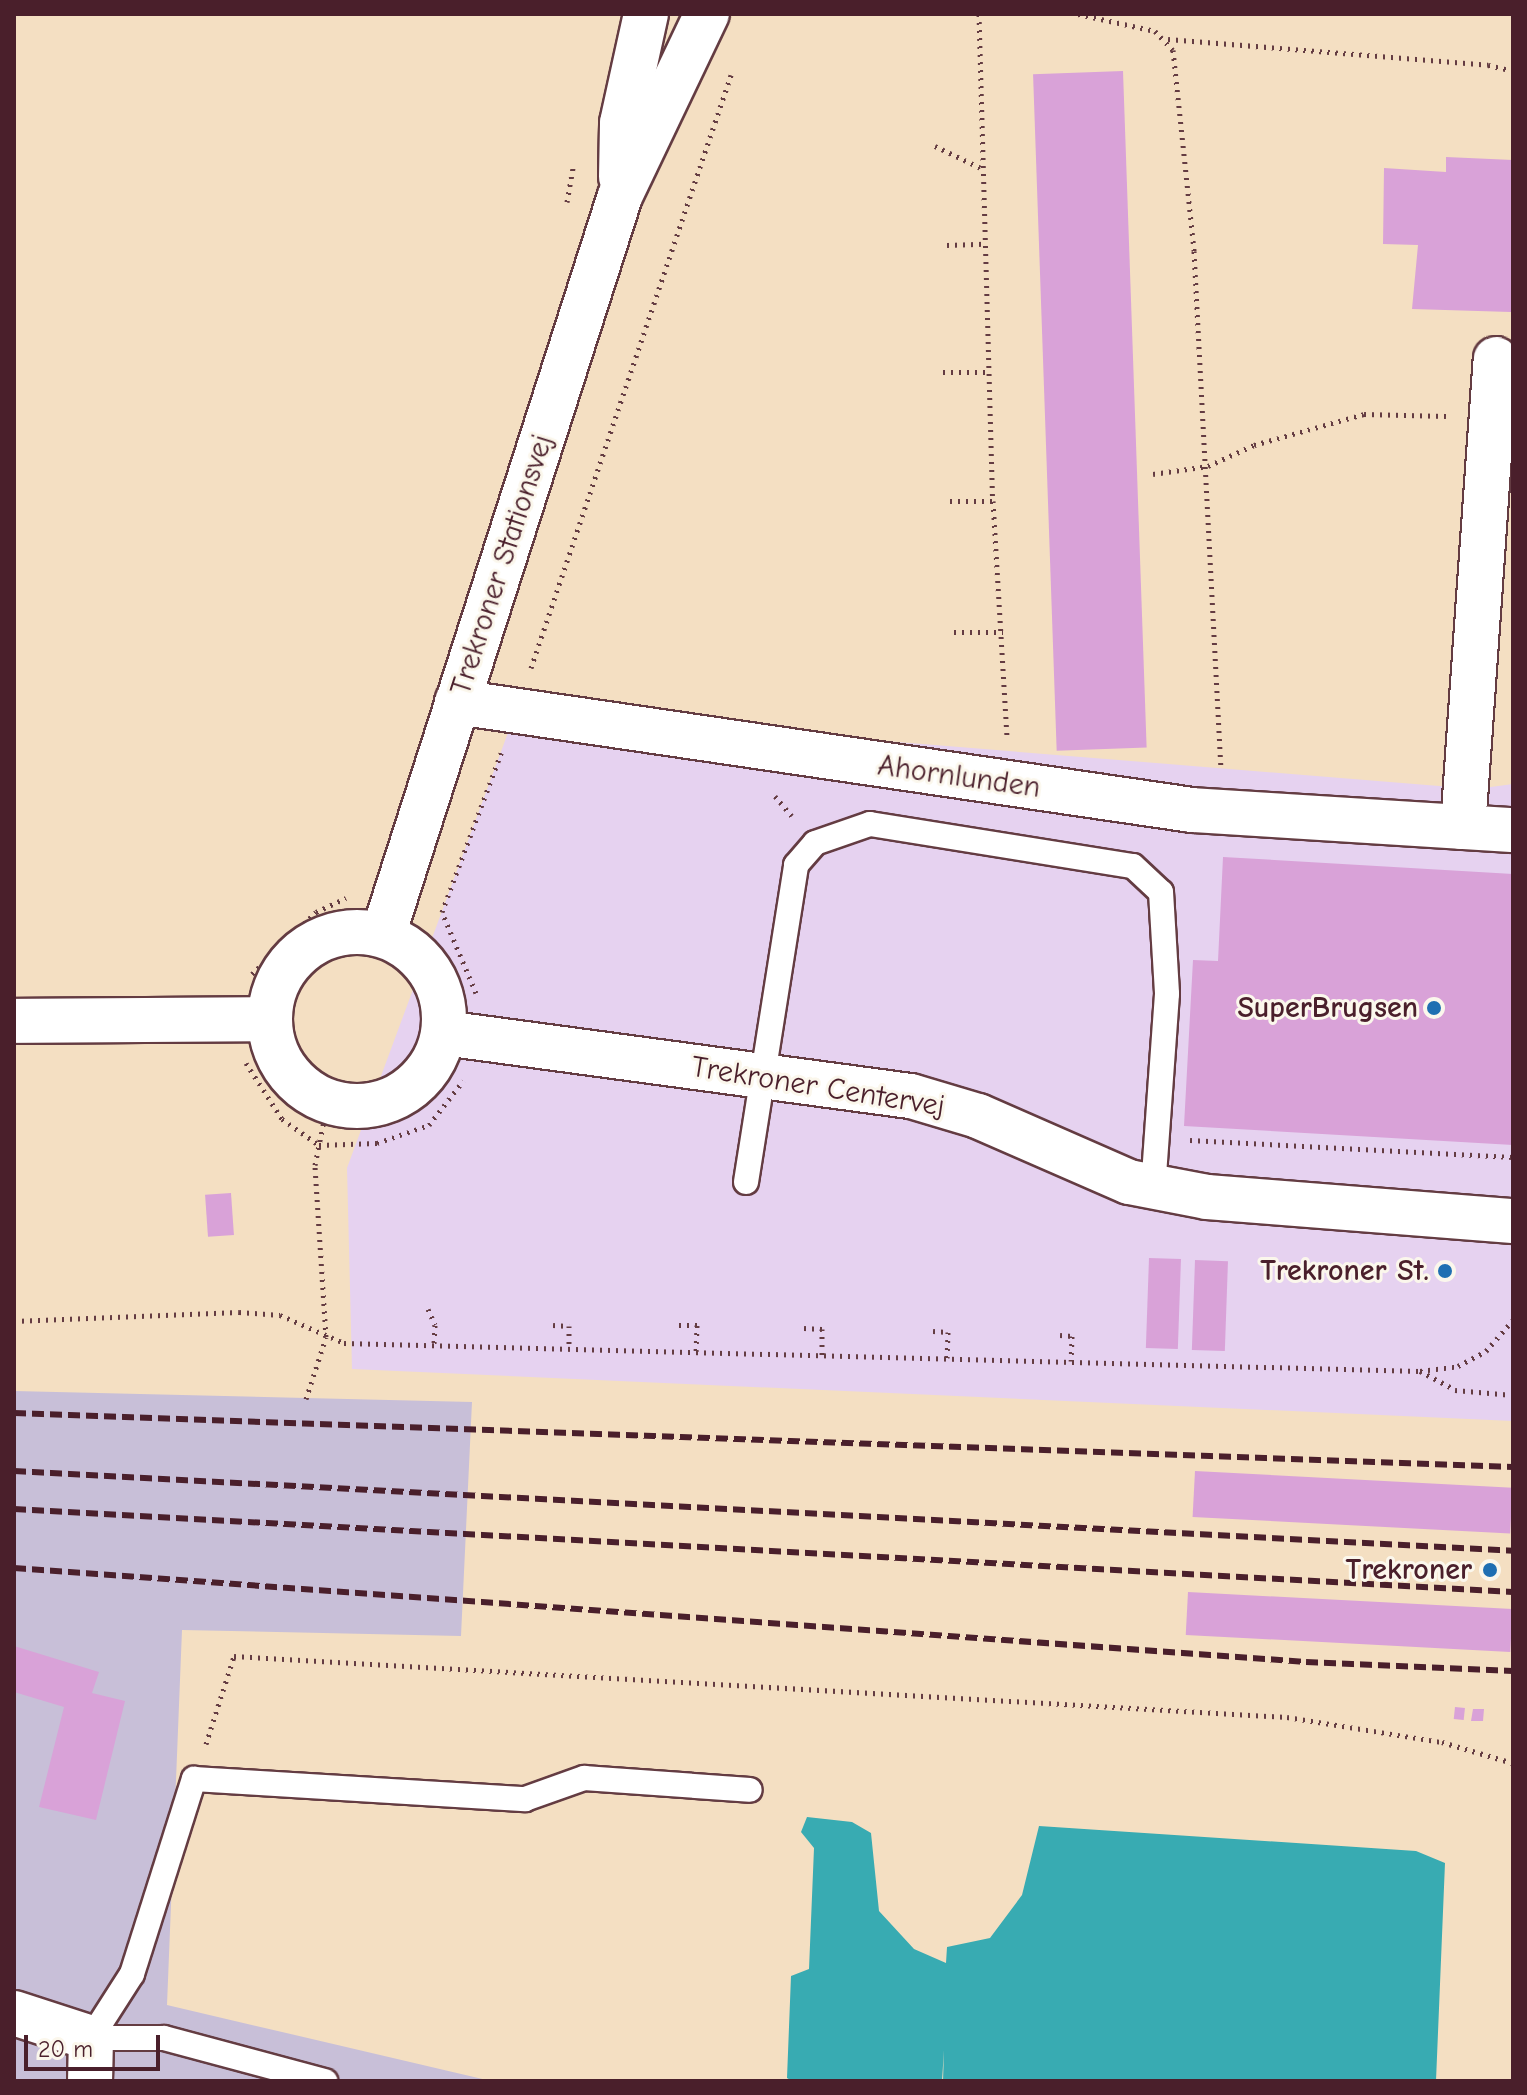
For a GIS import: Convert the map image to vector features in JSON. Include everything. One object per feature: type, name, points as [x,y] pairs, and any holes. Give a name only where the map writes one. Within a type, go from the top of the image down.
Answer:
[{"type":"street","name":"Trekroner Stationsvej","points":[[620,196],[622,123],[646,14]]},
{"type":"street","name":"Trekroner Stationsvej","points":[[383,935],[620,196],[707,14]]},
{"type":"street","points":[[1463,827],[1496,359]]},
{"type":"street","name":"Ahornlunden","points":[[457,702],[1009,784],[1223,811],[1513,830]]},
{"type":"street","points":[[356,931],[383,935],[419,956],[441,992],[444,1033],[434,1062],[414,1085],[388,1101],[358,1106],[328,1101],[291,1074],[277,1054],[270,1019],[280,980],[305,949],[329,936],[356,931]]},
{"type":"street","points":[[14,1021],[270,1019]]},
{"type":"street","name":"Trekroner Centervej","points":[[444,1033],[911,1096],[978,1116],[1129,1182],[1207,1197],[1513,1221]]},
{"type":"street","points":[[14,2013],[91,2038],[90,2081]]},
{"type":"lane","points":[[746,1182],[796,865],[815,843],[870,824],[1133,866],[1161,892],[1167,994],[1153,1187]]},
{"type":"lane","points":[[91,2038],[132,1974],[194,1779],[525,1799],[584,1778],[750,1790]]},
{"type":"lane","points":[[91,2038],[164,2038],[325,2081]]},
{"type":"path","points":[[979,14],[981,168],[993,501],[1003,632],[1009,784]]},
{"type":"path","points":[[1078,14],[1155,31],[1167,39],[1173,50],[1194,251],[1208,466],[1223,811]]},
{"type":"path","points":[[1167,39],[1488,65],[1513,71]]},
{"type":"path","points":[[935,146],[981,168]]},
{"type":"path","points":[[947,245],[984,244]]},
{"type":"path","points":[[943,372],[989,372]]},
{"type":"path","points":[[1153,474],[1208,466],[1254,445],[1364,414],[1492,417]]},
{"type":"path","points":[[950,501],[993,501]]},
{"type":"path","points":[[954,632],[1003,632]]},
{"type":"path","points":[[306,1399],[326,1337],[315,1165],[328,1101]]},
{"type":"path","points":[[428,1309],[434,1346]]},
{"type":"path","points":[[14,1321],[239,1312],[280,1315],[344,1343],[1420,1371],[1458,1366],[1486,1351],[1513,1320]]},
{"type":"path","points":[[553,1325],[569,1326],[569,1349]]},
{"type":"path","points":[[679,1325],[697,1325],[696,1353]]},
{"type":"path","points":[[804,1328],[822,1329],[822,1355]]},
{"type":"path","points":[[933,1331],[948,1332],[947,1358]]},
{"type":"path","points":[[1060,1335],[1072,1336],[1071,1361]]},
{"type":"path","points":[[1420,1371],[1455,1390],[1513,1395]]},
{"type":"path","points":[[194,1779],[234,1656],[1287,1717],[1442,1742],[1513,1763]]},
{"type":"shaded area","points":[[516,711],[1476,789],[1513,784],[1513,1421],[352,1369],[347,1168]]},
{"type":"shaded area","points":[[14,1391],[472,1402],[461,1636],[182,1630],[167,2005],[491,2081],[14,2081]]},
{"type":"water","points":[[807,1817],[852,1822],[871,1833],[879,1911],[914,1949],[946,1963],[947,1947],[990,1938],[1022,1895],[1039,1826],[1416,1851],[1445,1863],[1436,2081],[943,2081],[944,2050],[942,2081],[792,2081],[787,2078],[791,1976],[809,1969],[814,1848],[801,1832]]},
{"type":"building","points":[[1123,71],[1147,748],[1057,751],[1033,74]]},
{"type":"building","points":[[1446,157],[1513,160],[1511,312],[1412,309],[1418,245],[1383,244],[1384,168],[1446,172]]},
{"type":"building","points":[[1223,857],[1513,874],[1513,1145],[1184,1126],[1193,960],[1218,961]]},
{"type":"building","points":[[231,1193],[234,1235],[208,1237],[205,1195]]},
{"type":"building","points":[[1149,1258],[1181,1259],[1178,1349],[1146,1348]]},
{"type":"building","points":[[1195,1260],[1228,1261],[1225,1351],[1192,1350]]},
{"type":"building","points":[[1195,1471],[1513,1488],[1510,1534],[1193,1517]]},
{"type":"building","points":[[1188,1592],[1513,1609],[1510,1652],[1186,1635]]},
{"type":"building","points":[[14,1646],[99,1672],[92,1693],[125,1701],[96,1820],[39,1807],[64,1707],[14,1692]]},
{"type":"building","points":[[1455,1707],[1465,1708],[1464,1720],[1454,1719]]},
{"type":"building","points":[[1473,1709],[1484,1709],[1483,1721],[1471,1721]]},
{"type":"railway","points":[[14,1413],[1513,1467]]},
{"type":"railway","points":[[14,1471],[1513,1551]]},
{"type":"railway","points":[[14,1509],[1513,1592]]},
{"type":"railway","points":[[14,1568],[1306,1662],[1513,1671]]},
{"type":"place","name":"SuperBrugsen","points":[[1434,1008]]},
{"type":"place","name":"Trekroner St.","points":[[1445,1271]]},
{"type":"place","name":"Trekroner","points":[[1490,1570]]}]
